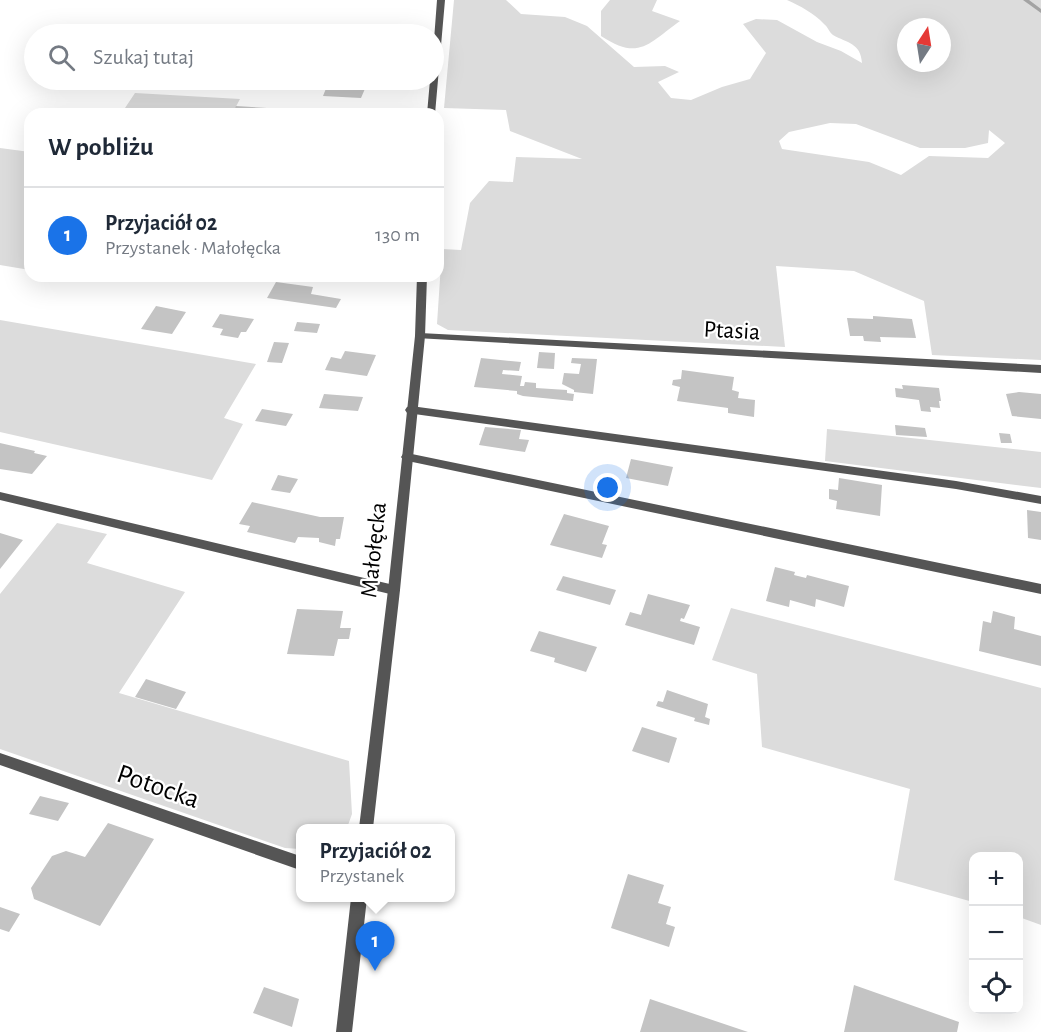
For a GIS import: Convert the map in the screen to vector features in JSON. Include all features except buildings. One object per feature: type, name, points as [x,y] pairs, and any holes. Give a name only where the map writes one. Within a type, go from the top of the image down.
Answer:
[{"type":"street","points":[[439,24],[441,0]]},
{"type":"street","points":[[432,108],[433,90]]},
{"type":"street","name":"Małołęcka","points":[[366,824],[394,590],[420,336],[422,282]]},
{"type":"street","name":"Ptasia","points":[[420,336],[1041,369]]},
{"type":"street","points":[[411,410],[956,485],[1041,501]]},
{"type":"street","points":[[407,456],[1041,589]]},
{"type":"street","points":[[0,496],[394,590]]},
{"type":"street","name":"Potocka","points":[[0,759],[296,862]]},
{"type":"street","points":[[344,1032],[358,902]]},
{"type":"shaded area","points":[[454,0],[506,0],[521,14],[565,17],[587,26],[634,67],[665,66],[679,72],[658,82],[671,98],[691,100],[722,87],[750,79],[766,53],[743,24],[756,19],[777,20],[862,63],[856,47],[833,35],[811,13],[787,0],[1041,0],[1041,360],[932,355],[924,301],[854,271],[776,266],[785,347],[448,330],[437,324],[440,282],[444,282],[444,249],[461,250],[470,203],[489,181],[513,182],[516,157],[582,159],[510,131],[506,110],[444,108]],"holes":[[[830,123],[856,124],[920,148],[965,148],[988,143],[989,130],[1005,143],[988,158],[929,156],[901,175],[869,162],[782,149],[779,141],[789,132]]]},
{"type":"shaded area","points":[[610,0],[657,0],[652,11],[680,21],[643,46],[625,47],[601,36],[601,11]]},
{"type":"shaded area","points":[[135,93],[240,99],[235,108],[125,108]]},
{"type":"shaded area","points":[[0,148],[24,151],[24,269],[0,265]]},
{"type":"shaded area","points":[[0,320],[256,364],[224,418],[243,424],[212,480],[0,432]]},
{"type":"shaded area","points":[[827,429],[1041,452],[1041,488],[825,461]]},
{"type":"shaded area","points":[[57,523],[107,534],[87,563],[185,592],[119,693],[349,761],[352,814],[348,824],[296,824],[296,849],[285,848],[0,749],[0,594]]},
{"type":"shaded area","points":[[731,608],[1041,688],[1041,925],[1023,918],[1023,852],[969,852],[969,901],[894,880],[910,789],[762,747],[757,674],[712,660]]},
{"type":"waterway","points":[[1026,0],[1041,11]]},
{"type":"place","name":"Przyjaciół 02","points":[[375,971]]}]
